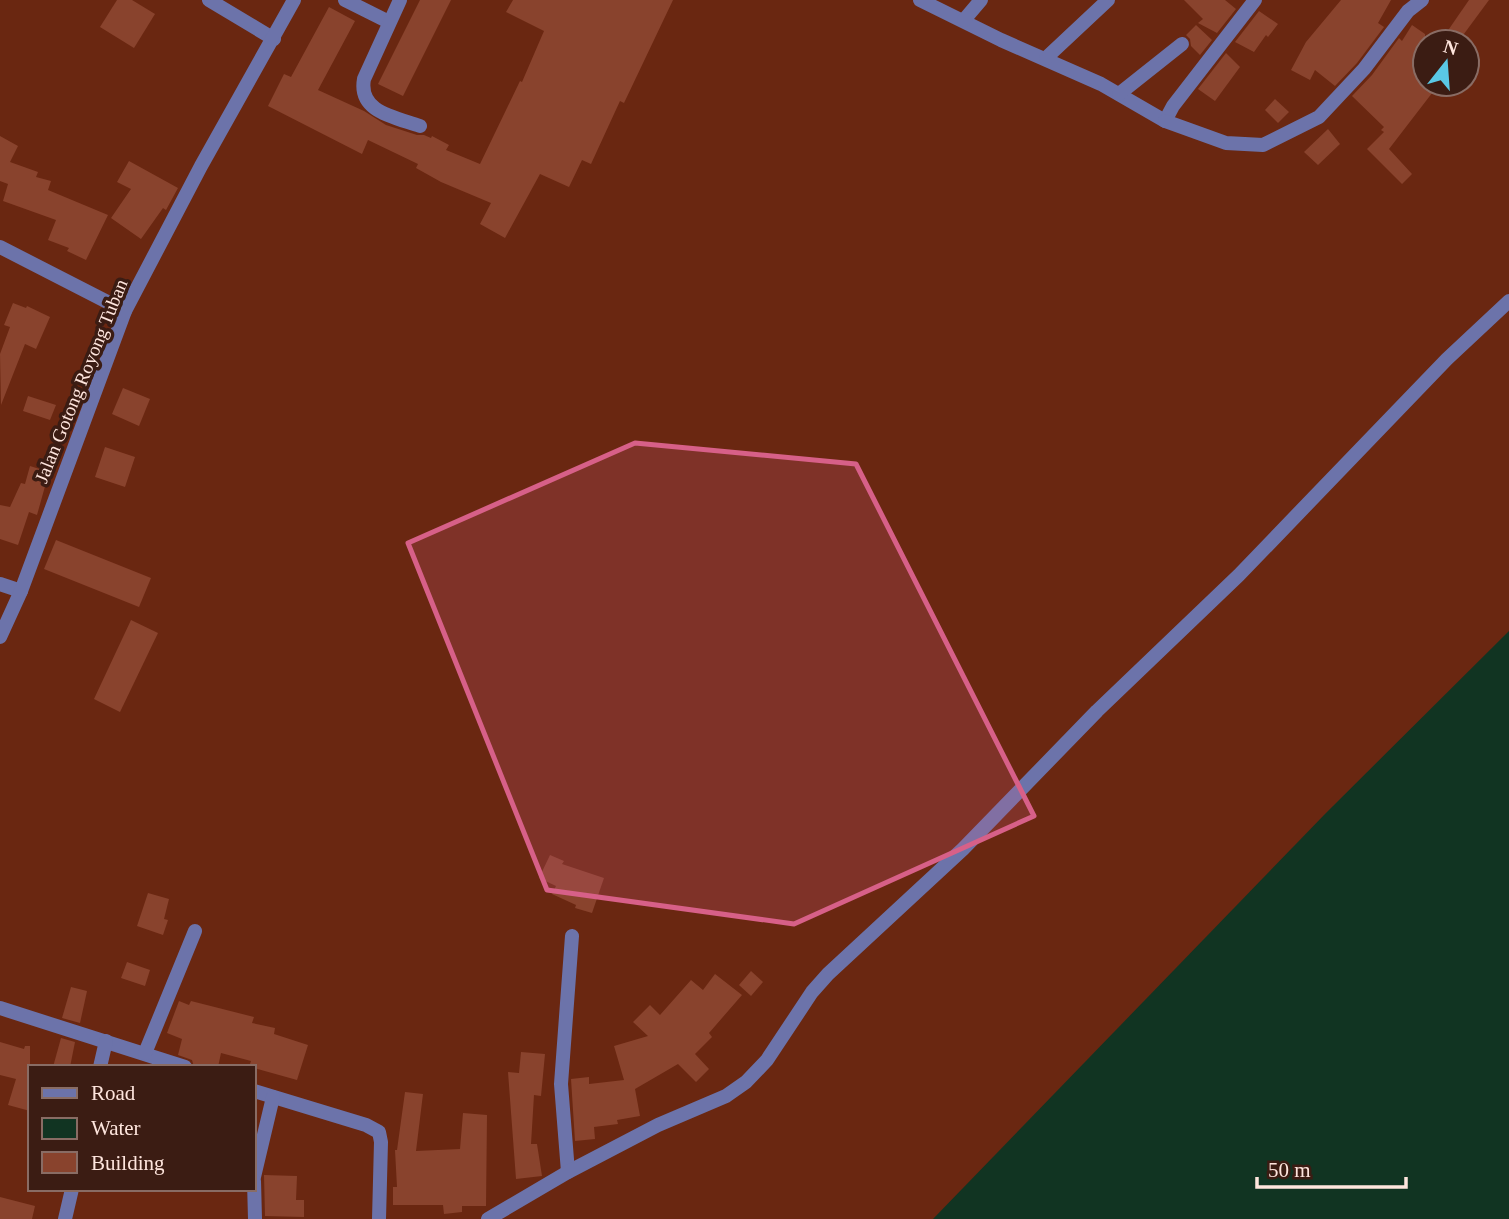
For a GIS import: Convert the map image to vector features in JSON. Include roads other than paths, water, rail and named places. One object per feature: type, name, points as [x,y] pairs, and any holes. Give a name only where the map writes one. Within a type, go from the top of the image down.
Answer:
[{"type":"street","points":[[209,0],[274,39]]},
{"type":"street","name":"Jalan Gotong Royong Tuban","points":[[0,637],[21,591],[125,311],[201,166],[294,0]]},
{"type":"street","points":[[345,0],[389,22]]},
{"type":"street","points":[[400,0],[364,79],[362,92],[368,103],[391,116],[420,126]]},
{"type":"street","points":[[920,0],[1119,94],[1165,121],[1226,143],[1263,145],[1319,117],[1364,69],[1408,11],[1422,0]]},
{"type":"street","points":[[964,20],[981,0]]},
{"type":"street","points":[[1046,58],[1108,0]]},
{"type":"street","points":[[1165,121],[1173,106],[1255,0]]},
{"type":"street","points":[[1119,94],[1182,44]]},
{"type":"street","points":[[0,247],[125,311]]},
{"type":"street","points":[[488,1219],[568,1172],[658,1125],[726,1096],[746,1083],[767,1060],[812,992],[828,974],[963,849],[1097,711],[1239,575],[1447,359],[1509,301]]},
{"type":"street","points":[[0,584],[21,591]]},
{"type":"street","points":[[145,1053],[195,931]]},
{"type":"street","points":[[568,1172],[561,1084],[572,936]]},
{"type":"street","points":[[0,1008],[179,1065]]},
{"type":"street","points":[[100,1065],[106,1041]]},
{"type":"street","points":[[256,1092],[366,1125],[379,1132],[379,1219]]},
{"type":"street","points":[[256,1170],[273,1097]]},
{"type":"street","points":[[65,1219],[72,1191]]},
{"type":"street","points":[[254,1191],[255,1219]]},
{"type":"water","points":[[1509,631],[1509,1219],[933,1219],[1326,813]]}]
